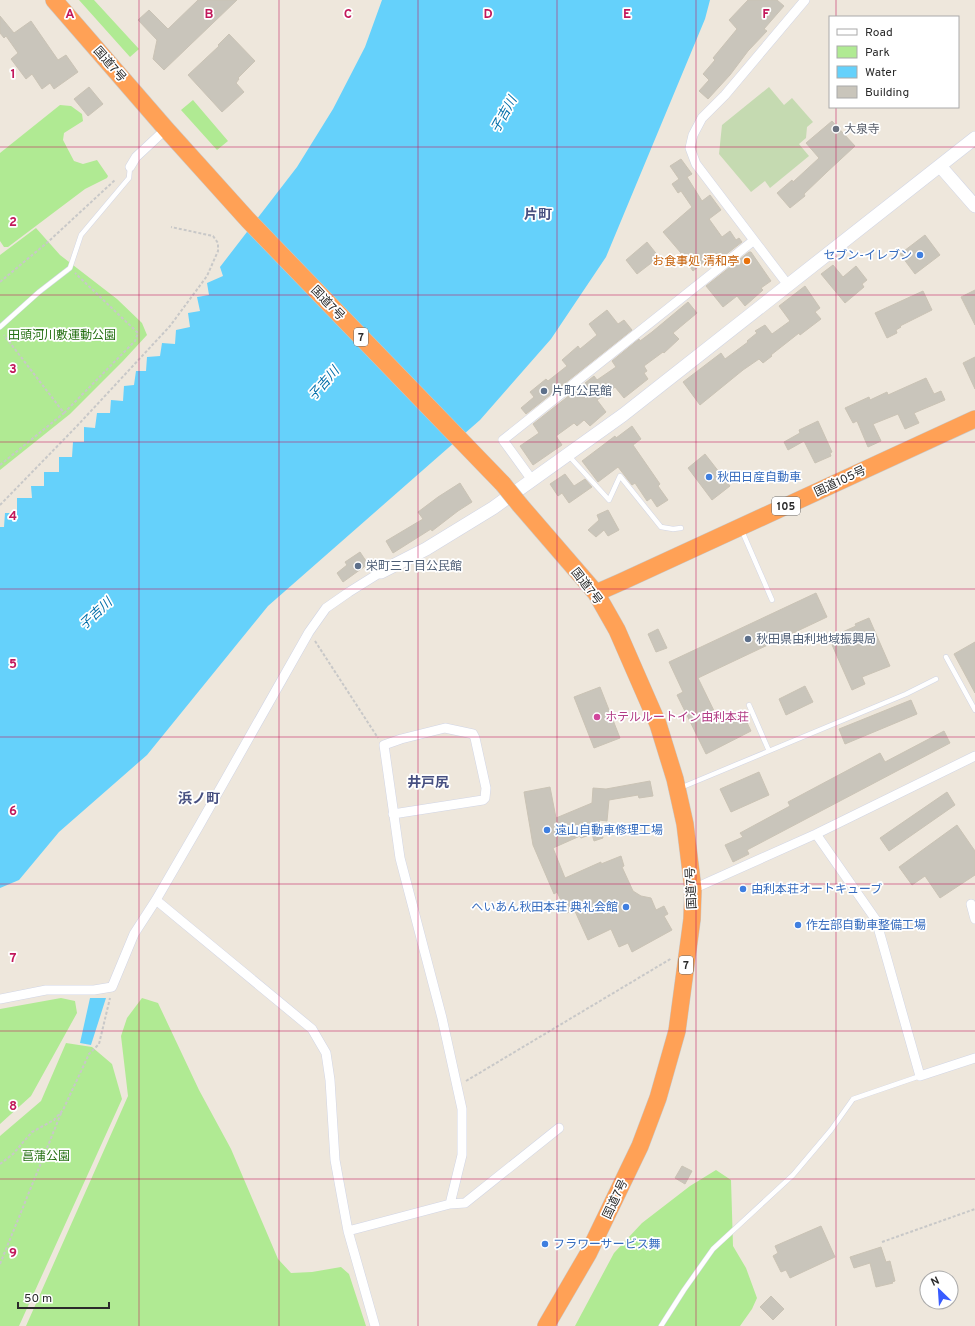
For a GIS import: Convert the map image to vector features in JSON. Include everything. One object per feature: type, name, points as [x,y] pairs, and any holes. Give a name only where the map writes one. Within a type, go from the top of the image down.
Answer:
[{"type":"highway","name":"国道7号","points":[[54,0],[248,220],[503,484],[520,506],[596,592],[617,630],[658,724],[677,789],[685,824],[693,890],[692,919],[677,1031],[658,1098],[640,1146],[588,1254],[546,1326]]},
{"type":"highway","name":"国道105号","points":[[596,592],[628,579],[975,419]]},
{"type":"street","points":[[788,285],[753,241],[696,164],[690,148],[693,135],[702,118],[725,95],[805,0]]},
{"type":"street","points":[[130,167],[136,157],[166,128]]},
{"type":"street","points":[[0,999],[46,990],[94,990],[112,987],[134,934],[156,900],[309,632],[326,608],[381,572],[426,549],[493,508],[623,415],[975,138]]},
{"type":"street","points":[[940,166],[975,206]]},
{"type":"street","points":[[532,480],[503,440],[753,241]]},
{"type":"street","points":[[393,814],[483,800],[485,798],[486,788],[473,734],[446,728],[401,739],[384,745],[393,814],[400,858],[442,1018],[462,1109],[462,1155],[450,1204]]},
{"type":"street","points":[[693,890],[816,834],[974,759]]},
{"type":"street","points":[[816,834],[876,920],[920,1076],[975,1058]]},
{"type":"street","points":[[156,900],[312,1029],[326,1053],[330,1080],[335,1160],[348,1231],[375,1326]]},
{"type":"street","points":[[971,904],[975,919]]},
{"type":"street","points":[[348,1231],[450,1204],[465,1203],[559,1128]]},
{"type":"lane","points":[[0,329],[39,292],[70,268],[81,235],[129,178],[130,167]]},
{"type":"lane","points":[[568,454],[609,500],[620,476],[661,527],[673,529],[681,528]]},
{"type":"lane","points":[[740,527],[772,600]]},
{"type":"lane","points":[[946,657],[973,700],[975,710]]},
{"type":"lane","points":[[677,789],[906,694],[936,679]]},
{"type":"lane","points":[[750,705],[769,751]]},
{"type":"lane","points":[[661,1326],[713,1249],[793,1175],[831,1130],[853,1099],[920,1076]]},
{"type":"path","points":[[0,282],[49,241],[130,167]]},
{"type":"path","points":[[0,505],[77,426],[170,326],[207,276],[218,252],[218,243],[213,236],[171,227]]},
{"type":"path","points":[[0,465],[64,413],[135,341],[138,333],[70,268]]},
{"type":"path","points":[[0,329],[64,413]]},
{"type":"path","points":[[309,632],[384,745]]},
{"type":"path","points":[[457,1087],[688,948]]},
{"type":"path","points":[[0,1264],[63,1110],[89,1054],[99,1044],[112,987]]},
{"type":"path","points":[[0,1164],[13,1154],[32,1132],[54,1120],[63,1110]]},
{"type":"path","points":[[882,1242],[975,1209]]},
{"type":"green space","points":[[79,0],[94,0],[139,49],[130,57]]},
{"type":"green space","points":[[769,87],[784,105],[792,98],[813,122],[807,127],[806,138],[799,144],[809,156],[770,188],[765,181],[751,192],[719,154],[722,125]]},
{"type":"green space","points":[[193,100],[228,141],[217,150],[181,110]]},
{"type":"green space","points":[[60,105],[71,106],[82,114],[83,121],[64,133],[63,140],[74,161],[83,164],[97,160],[108,176],[107,178],[85,189],[8,247],[4,247],[0,241],[0,153]]},
{"type":"green space","name":"田頭河川敷運動公園","points":[[36,228],[60,255],[117,299],[142,323],[147,335],[70,414],[0,470],[0,255]]},
{"type":"green space","points":[[61,998],[75,1001],[77,1013],[31,1096],[0,1124],[0,1009]]},
{"type":"green space","points":[[142,998],[158,1003],[199,1090],[231,1149],[278,1259],[291,1273],[312,1272],[341,1267],[349,1274],[366,1326],[26,1326],[128,1096],[121,1036],[127,1018]]},
{"type":"green space","name":"菖蒲公園","points":[[66,1043],[92,1047],[112,1064],[122,1099],[19,1326],[0,1326],[0,1136],[41,1101]]},
{"type":"green space","points":[[716,1170],[731,1180],[733,1246],[746,1268],[757,1298],[752,1309],[740,1326],[575,1326],[614,1253],[642,1223],[690,1186]]},
{"type":"water","name":"子吉川","points":[[382,0],[710,0],[705,19],[606,257],[551,339],[480,420],[268,606],[147,755],[59,832],[19,880],[0,888],[0,527],[4,527],[5,513],[17,513],[17,498],[32,498],[31,486],[44,486],[44,472],[59,472],[59,457],[72,457],[73,442],[84,442],[84,427],[95,428],[97,413],[110,413],[111,400],[123,401],[124,386],[134,385],[136,371],[146,371],[147,357],[160,356],[162,343],[175,344],[176,330],[190,327],[188,313],[200,311],[197,297],[209,295],[207,283],[223,276],[220,267],[297,167],[333,109],[365,47]]},
{"type":"water","points":[[90,998],[106,998],[91,1045],[80,1043]]},
{"type":"building","points":[[198,0],[237,0],[164,70],[153,59],[157,40],[138,20],[149,10],[168,29]]},
{"type":"building","points":[[748,0],[777,0],[784,6],[764,29],[767,31],[748,51],[730,75],[708,99],[699,91],[709,80],[703,74],[715,60],[713,58],[737,29],[729,20]]},
{"type":"building","points":[[0,16],[14,33],[31,21],[58,60],[66,55],[78,72],[54,89],[50,83],[42,89],[32,74],[26,79],[11,59],[18,53],[6,36],[4,38],[0,33]]},
{"type":"building","points":[[229,34],[255,61],[238,78],[239,79],[236,83],[244,92],[222,112],[188,75],[219,46],[218,45]]},
{"type":"building","points":[[89,87],[103,104],[88,116],[74,99]]},
{"type":"building","points":[[832,121],[855,146],[804,194],[805,196],[790,208],[777,193],[792,180],[793,182],[819,158],[806,143]]},
{"type":"building","points":[[681,159],[692,174],[687,177],[702,201],[710,195],[721,210],[709,219],[722,237],[730,231],[736,240],[739,238],[742,242],[720,259],[715,253],[693,271],[680,254],[681,253],[663,232],[692,207],[681,191],[678,193],[672,184],[679,179],[670,166]]},
{"type":"building","name":"セブン-イレブン","points":[[925,235],[940,255],[915,274],[900,254]]},
{"type":"building","points":[[647,242],[659,257],[637,274],[626,260]]},
{"type":"building","points":[[749,252],[751,252],[771,281],[761,288],[763,290],[745,306],[737,296],[723,307],[706,286]]},
{"type":"building","points":[[833,265],[843,277],[856,266],[867,280],[862,284],[864,287],[845,303],[821,274]]},
{"type":"building","points":[[805,286],[820,308],[815,312],[821,319],[800,335],[799,333],[763,363],[759,359],[743,370],[700,405],[683,382],[721,353],[725,359],[748,342],[747,341],[757,333],[755,331],[765,325],[772,334],[790,321],[779,306]]},
{"type":"building","points":[[975,290],[975,325],[961,297]]},
{"type":"building","points":[[923,291],[932,310],[900,326],[901,327],[896,330],[897,333],[887,338],[875,313]]},
{"type":"building","points":[[688,302],[697,313],[673,333],[679,339],[664,353],[663,352],[644,366],[647,371],[644,373],[648,379],[624,398],[615,387],[597,400],[606,412],[590,426],[584,420],[577,426],[574,423],[556,436],[562,445],[533,465],[520,446],[539,433],[533,424],[594,376],[597,380],[616,367],[612,361],[639,339],[640,341],[652,332]]},
{"type":"building","points":[[607,310],[618,324],[624,320],[632,330],[526,414],[521,408],[534,397],[530,392],[546,379],[548,381],[567,366],[562,360],[578,346],[580,349],[597,335],[589,324]]},
{"type":"building","points":[[975,357],[975,389],[963,363]]},
{"type":"building","points":[[926,378],[934,394],[941,391],[945,400],[914,413],[919,423],[905,429],[898,414],[873,424],[881,441],[868,447],[857,421],[853,423],[845,408],[869,397],[870,400],[887,392],[888,395]]},
{"type":"building","points":[[818,421],[832,452],[830,453],[831,456],[815,463],[804,441],[788,450],[784,442],[800,433],[799,430]]},
{"type":"building","points":[[632,426],[641,439],[633,445],[660,484],[658,486],[668,500],[657,507],[651,498],[647,501],[635,483],[632,485],[618,467],[598,482],[582,461],[615,436],[616,438]]},
{"type":"building","name":"秋田日産自動車","points":[[705,454],[730,486],[712,500],[688,468]]},
{"type":"building","points":[[565,474],[574,486],[585,479],[592,487],[569,503],[562,493],[558,496],[550,484]]},
{"type":"building","points":[[460,483],[472,502],[432,531],[431,529],[393,553],[386,541],[423,519],[418,512]]},
{"type":"building","points":[[608,510],[619,530],[608,536],[604,530],[596,537],[588,530],[599,520],[597,515]]},
{"type":"building","name":"栄町三丁目公民館","points":[[360,552],[368,564],[343,582],[337,573],[347,565],[345,562]]},
{"type":"building","name":"秋田県由利地域振興局","points":[[816,593],[827,617],[698,678],[719,721],[741,710],[751,731],[706,754],[677,695],[683,692],[669,662]]},
{"type":"building","points":[[869,618],[890,666],[862,677],[865,684],[852,690],[829,638],[856,626],[855,624]]},
{"type":"building","points":[[658,629],[667,648],[656,652],[648,634]]},
{"type":"building","points":[[975,642],[975,693],[954,654]]},
{"type":"building","points":[[805,686],[813,702],[786,715],[779,699]]},
{"type":"building","name":"ホテルルートイン由利本荘","points":[[600,687],[620,738],[594,748],[574,697]]},
{"type":"building","points":[[911,700],[917,714],[845,744],[839,729]]},
{"type":"building","points":[[944,731],[950,743],[747,850],[749,854],[733,862],[725,845],[743,837],[740,833],[790,806],[788,802],[880,753],[885,762]]},
{"type":"building","points":[[759,772],[769,795],[731,812],[720,789]]},
{"type":"building","points":[[650,781],[653,796],[639,798],[638,795],[609,800],[607,821],[599,820],[603,838],[594,841],[592,834],[581,838],[580,836],[553,848],[565,878],[601,862],[601,864],[621,856],[624,866],[622,867],[633,891],[641,896],[651,898],[656,910],[664,906],[668,914],[664,916],[672,930],[632,952],[628,943],[619,947],[611,929],[588,940],[574,909],[567,913],[557,892],[554,894],[533,845],[524,792],[550,787],[556,818],[592,803],[593,788],[606,789]]},
{"type":"building","points":[[947,792],[955,805],[889,851],[880,838]]},
{"type":"building","points":[[957,825],[975,851],[975,875],[940,898],[925,876],[912,885],[899,867]]},
{"type":"building","points":[[682,1166],[692,1171],[685,1184],[675,1178]]},
{"type":"building","points":[[821,1226],[835,1257],[790,1278],[786,1270],[781,1272],[773,1256],[778,1253],[775,1246]]},
{"type":"building","points":[[881,1247],[886,1262],[890,1261],[895,1281],[892,1282],[893,1283],[876,1287],[870,1263],[854,1268],[850,1257]]},
{"type":"building","points":[[771,1296],[784,1309],[773,1320],[760,1307]]},
{"type":"place","name":"大泉寺","points":[[836,129]]},
{"type":"place","name":"セブン-イレブン","points":[[920,255]]},
{"type":"place","name":"お食事処 清和亭","points":[[747,261]]},
{"type":"place","name":"片町公民館","points":[[544,391]]},
{"type":"place","name":"秋田日産自動車","points":[[709,477]]},
{"type":"place","name":"栄町三丁目公民館","points":[[358,566]]},
{"type":"place","name":"秋田県由利地域振興局","points":[[748,639]]},
{"type":"place","name":"ホテルルートイン由利本荘","points":[[597,717]]},
{"type":"place","name":"遠山自動車修理工場","points":[[547,830]]},
{"type":"place","name":"由利本荘オートキューブ","points":[[743,889]]},
{"type":"place","name":"へいあん秋田本荘 典礼会館","points":[[626,907]]},
{"type":"place","name":"作左部自動車整備工場","points":[[798,925]]},
{"type":"place","name":"フラワーサービス舞","points":[[545,1244]]},
{"type":"district","name":"片町","points":[[538,214]]},
{"type":"district","name":"井戸尻","points":[[428,782]]},
{"type":"district","name":"浜ノ町","points":[[199,798]]}]
